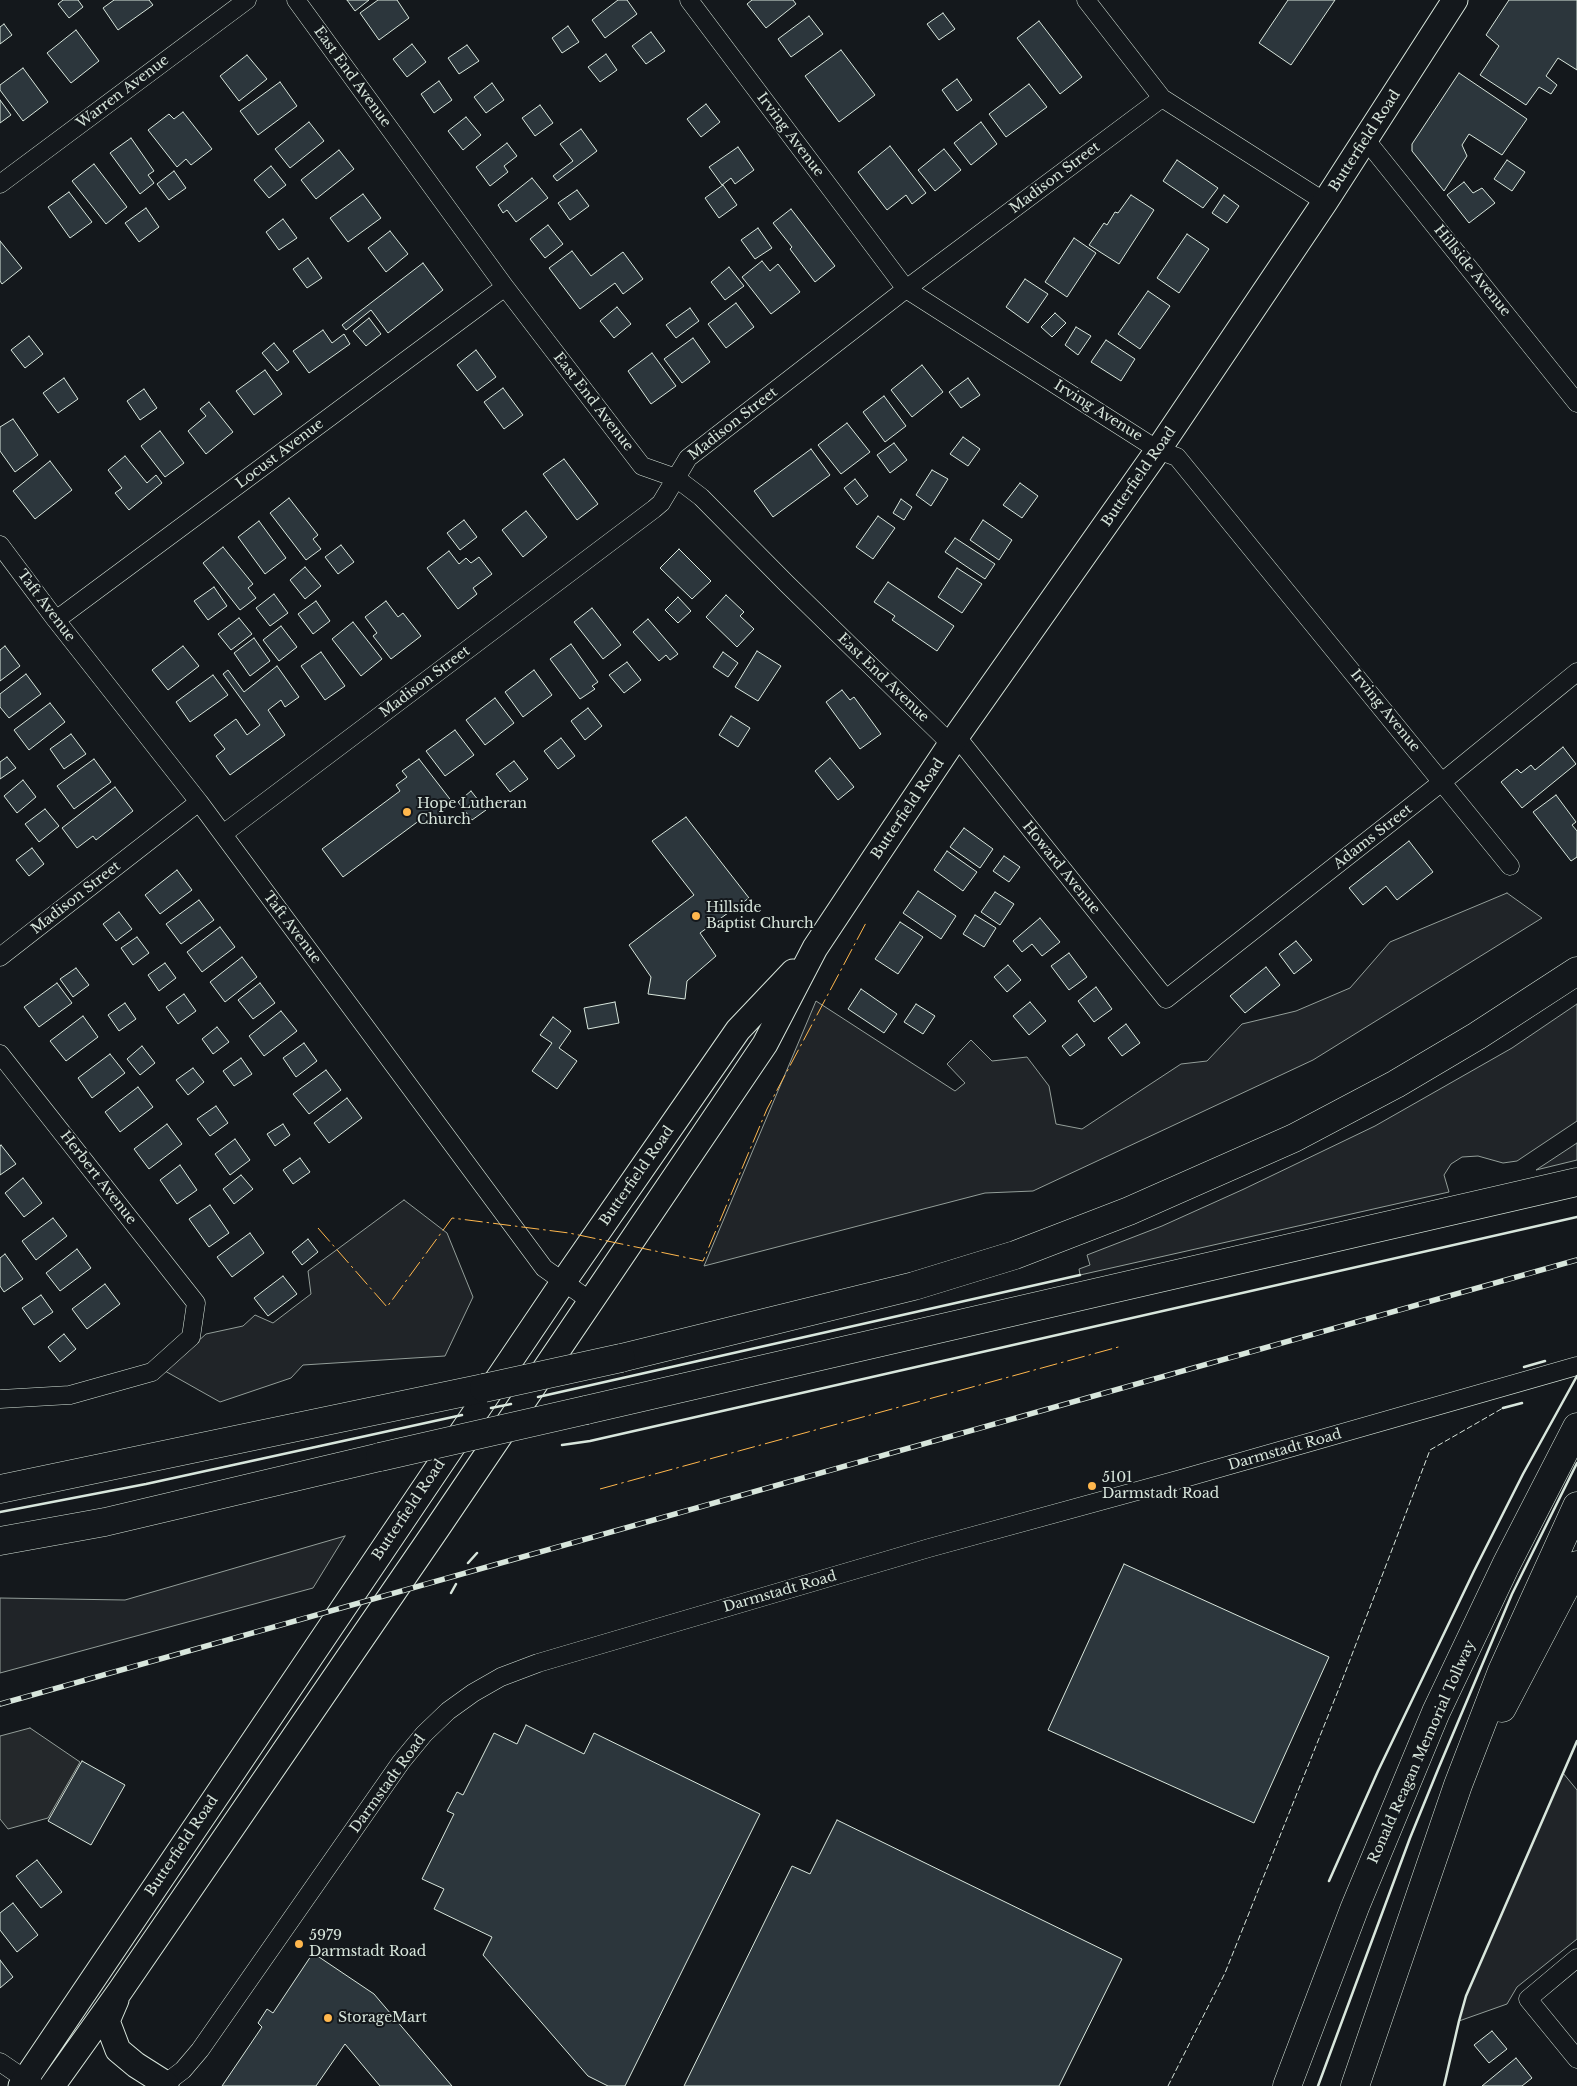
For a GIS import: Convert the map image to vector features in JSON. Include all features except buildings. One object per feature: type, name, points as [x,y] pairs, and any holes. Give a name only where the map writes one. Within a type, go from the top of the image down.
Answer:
[{"type":"highway","points":[[0,1489],[621,1358],[914,1286],[1015,1255],[1129,1210],[1294,1138],[1387,1088],[1477,1036],[1577,971]]},
{"type":"highway","points":[[0,1541],[105,1522],[1577,1182]]},
{"type":"highway","name":"Ronald Reagan Memorial Tollway","points":[[1287,2081],[1355,1907],[1436,1712],[1506,1565],[1577,1427]]},
{"type":"highway","points":[[1355,2086],[1458,1785],[1502,1670],[1577,1506]]},
{"type":"highway","points":[[1458,1785],[1517,1683],[1577,1564]]},
{"type":"main road","name":"Butterfield Road","points":[[52,2086],[120,1991],[592,1302],[765,1044],[815,948],[954,741],[1158,450],[1366,140],[1455,0]]},
{"type":"main road","name":"Butterfield Road","points":[[27,2084],[564,1282],[738,1030],[815,948]]},
{"type":"main road","points":[[120,1991],[107,2021],[118,2050],[164,2085]]},
{"type":"street","name":"Warren Avenue","points":[[0,184],[247,0]]},
{"type":"street","name":"East End Avenue","points":[[296,0],[505,287],[642,466],[676,478],[702,498],[787,584],[954,741]]},
{"type":"street","name":"Irving Avenue","points":[[689,0],[906,290],[1158,450],[1177,457],[1510,866]]},
{"type":"street","points":[[1086,0],[1162,98],[1325,202]]},
{"type":"street","name":"Madison Street","points":[[223,834],[654,509],[661,503],[688,458],[906,290],[1162,98]]},
{"type":"street","name":"Hillside Avenue","points":[[1366,140],[1577,403]]},
{"type":"street","name":"Locust Avenue","points":[[56,620],[505,287]]},
{"type":"street","name":"Taft Avenue","points":[[0,545],[56,620],[199,802],[544,1268],[592,1302]]},
{"type":"street","name":"Adams Street","points":[[1166,1000],[1442,782],[1577,672]]},
{"type":"street","name":"Howard Avenue","points":[[954,741],[1166,1000]]},
{"type":"street","name":"Madison Street","points":[[0,957],[199,802]]},
{"type":"street","name":"Herbert Avenue","points":[[0,1054],[196,1303],[191,1337],[152,1372],[70,1395],[0,1399]]},
{"type":"street","name":"Darmstadt Road","points":[[164,2085],[183,2070],[200,2050],[401,1762],[424,1734],[448,1711],[472,1693],[501,1678],[547,1661],[929,1548],[1190,1477],[1577,1366]]},
{"type":"street","points":[[1577,1958],[1528,1998],[1577,2060]]},
{"type":"street","points":[[0,2062],[27,2084]]},
{"type":"shaded area","points":[[1507,893],[1542,918],[1313,1060],[1033,1191],[985,1193],[704,1266],[816,1001],[955,1091],[965,1083],[947,1064],[971,1040],[992,1061],[1027,1057],[1049,1086],[1056,1124],[1082,1129],[1181,1064],[1207,1061],[1242,1024],[1296,1011],[1350,988],[1390,942]]},
{"type":"shaded area","points":[[1577,1004],[1577,1121],[1517,1161],[1503,1163],[1478,1156],[1462,1157],[1451,1164],[1444,1175],[1449,1192],[1080,1275],[1079,1269],[1090,1265],[1087,1255],[1162,1226],[1375,1126],[1512,1048]]},
{"type":"shaded area","points":[[1577,1143],[1577,1160],[1536,1170]]},
{"type":"shaded area","points":[[404,1200],[447,1233],[473,1297],[445,1356],[303,1365],[291,1378],[220,1402],[165,1371],[206,1334],[243,1326],[255,1315],[273,1323],[311,1294],[308,1271]]},
{"type":"shaded area","points":[[345,1536],[313,1588],[0,1673],[0,1598],[125,1600]]},
{"type":"shaded area","points":[[30,1728],[80,1762],[48,1818],[8,1829],[0,1819],[0,1736]]},
{"type":"shaded area","points":[[1563,1773],[1577,1790],[1577,1939],[1517,1987],[1507,2004],[1459,2021],[1466,1996]]},
{"type":"railway","points":[[0,1704],[1577,1260]]},
{"type":"fence","points":[[1168,2086],[1225,1973],[1340,1686],[1430,1450],[1503,1408]]},
{"type":"wall","points":[[562,1445],[590,1441],[1577,1217]]},
{"type":"wall","points":[[538,1397],[1080,1275]]},
{"type":"wall","points":[[1524,1367],[1545,1361]]},
{"type":"wall","points":[[1329,1881],[1378,1771],[1474,1571],[1523,1474],[1577,1376]]},
{"type":"wall","points":[[1503,1408],[1522,1403]]},
{"type":"wall","points":[[491,1408],[511,1404]]},
{"type":"wall","points":[[0,1512],[146,1484],[462,1415]]},
{"type":"wall","points":[[1318,2086],[1410,1838],[1439,1767],[1512,1594],[1577,1463]]},
{"type":"wall","points":[[468,1563],[477,1553]]},
{"type":"wall","points":[[451,1593],[456,1584]]},
{"type":"wall","points":[[1444,2086],[1466,1996],[1577,1741]]},
{"type":"power","points":[[318,1228],[387,1307],[452,1218],[569,1233],[703,1261],[767,1109],[867,921]]},
{"type":"power","points":[[600,1489],[1122,1346]]},
{"type":"place","name":"Hope Lutheran Church","points":[[407,812]]},
{"type":"place","name":"Hillside Baptist Church","points":[[696,916]]},
{"type":"place","name":"5101 Darmstadt Road","points":[[1092,1486]]},
{"type":"place","name":"5979 Darmstadt Road","points":[[299,1944]]},
{"type":"place","name":"StorageMart","points":[[328,2018]]}]
